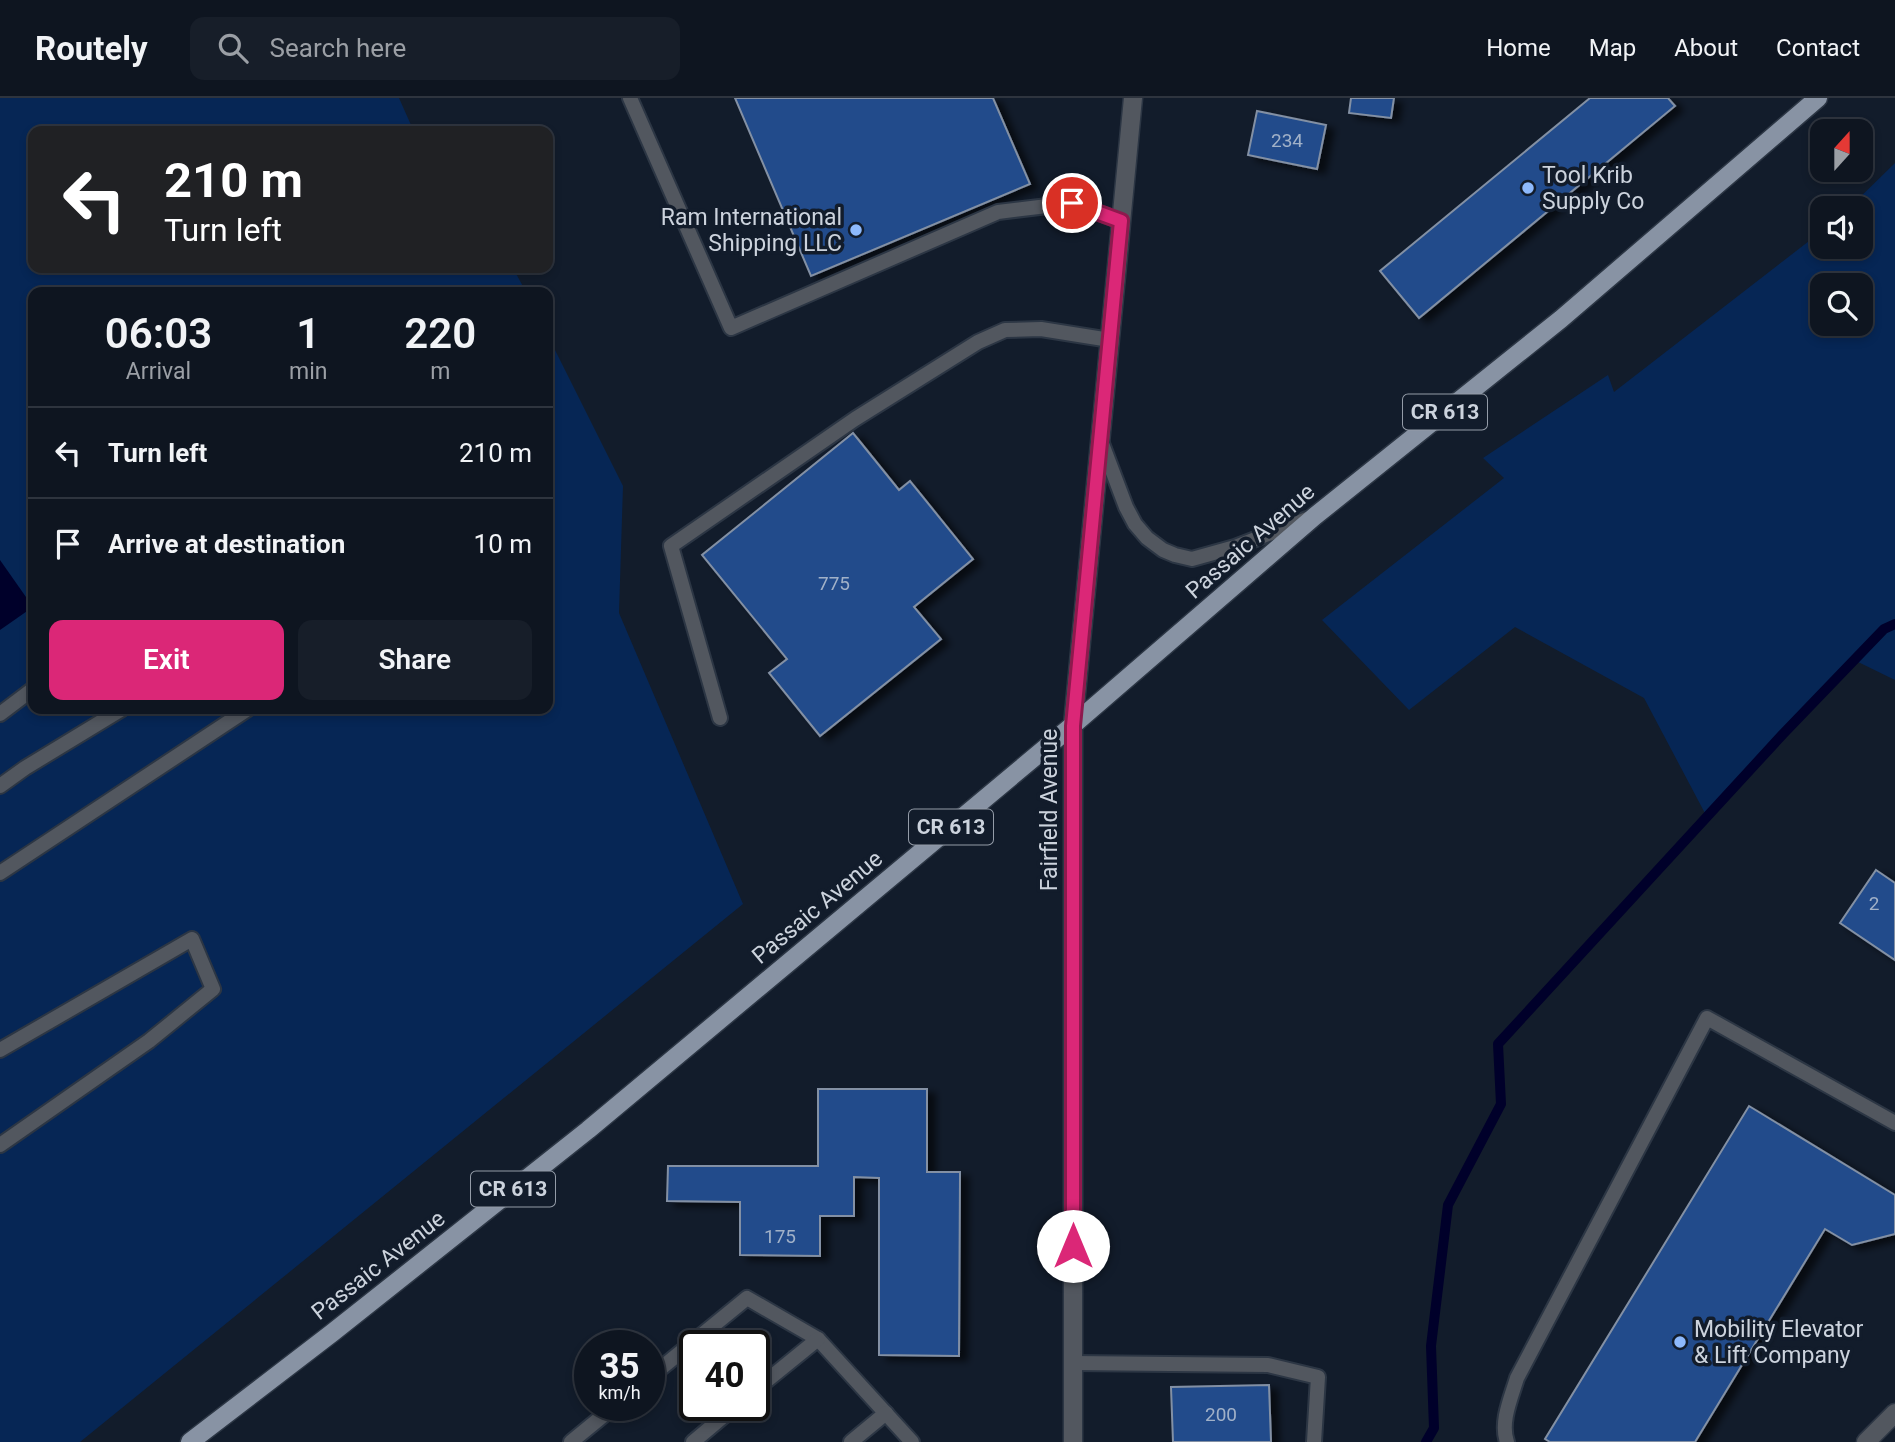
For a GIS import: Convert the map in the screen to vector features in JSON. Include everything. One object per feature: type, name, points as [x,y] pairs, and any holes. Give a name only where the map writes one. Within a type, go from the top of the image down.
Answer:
[{"type":"main road","name":"Passaic Avenue","points":[[190,1442],[587,1130],[1073,726],[1315,516],[1561,319],[1818,98]]},
{"type":"street","name":"Fairfield Avenue","points":[[1073,1442],[1073,726],[1133,98]]},
{"type":"street","points":[[1866,1442],[1895,1413]]},
{"type":"lane","points":[[630,98],[731,328],[998,212],[1072,203],[1121,221]]},
{"type":"lane","points":[[720,718],[671,546],[855,419],[978,342],[1004,330],[1041,329],[1110,340]]},
{"type":"lane","points":[[1100,440],[1135,524],[1147,538],[1175,555],[1192,559],[1235,547],[1315,516]]},
{"type":"lane","points":[[0,714],[28,694]]},
{"type":"lane","points":[[0,786],[114,714]]},
{"type":"lane","points":[[0,873],[240,714]]},
{"type":"lane","points":[[0,1145],[149,1041],[213,989],[192,939],[2,1045]]},
{"type":"lane","points":[[1507,1442],[1507,1410],[1517,1378],[1707,1018],[1895,1123]]},
{"type":"lane","points":[[665,1365],[747,1298],[818,1339],[912,1442]]},
{"type":"lane","points":[[770,1378],[818,1339]]},
{"type":"lane","points":[[1073,1363],[1268,1365],[1318,1377],[1314,1442]]},
{"type":"lane","points":[[851,1442],[886,1413]]},
{"type":"lane","points":[[571,1442],[597,1421]]},
{"type":"lane","points":[[692,1442],[718,1421]]},
{"type":"shaded area","points":[[0,98],[399,98],[411,125],[422,126],[28,126],[28,273],[516,273],[523,287],[28,287],[28,714],[553,714],[553,346],[623,486],[619,613],[743,904],[80,1442],[0,1442]]},
{"type":"shaded area","points":[[1895,163],[1895,680],[1854,660],[1707,817],[1644,698],[1515,627],[1409,710],[1322,620],[1504,478],[1483,458],[1608,375],[1614,392],[1810,240],[1810,259],[1873,259],[1873,196],[1861,196]]},
{"type":"shaded area","points":[[0,560],[28,600],[28,610],[0,630]]},
{"type":"building","name":"Ram International Shipping LLC","points":[[735,98],[993,98],[1030,184],[811,276]]},
{"type":"building","points":[[1351,98],[1394,98],[1391,118],[1349,113]]},
{"type":"building","name":"Tool Krib Supply Co","points":[[1590,98],[1668,98],[1675,106],[1419,318],[1380,271]]},
{"type":"building","points":[[1257,111],[1326,125],[1317,169],[1248,155]]},
{"type":"building","points":[[853,433],[899,490],[910,481],[973,559],[914,607],[941,639],[820,736],[769,673],[787,659],[702,555]]},
{"type":"building","points":[[1876,870],[1895,883],[1895,960],[1840,923]]},
{"type":"building","points":[[818,1089],[927,1089],[927,1172],[960,1172],[959,1356],[879,1355],[879,1178],[854,1177],[854,1216],[820,1216],[820,1256],[740,1255],[740,1202],[667,1201],[668,1166],[818,1166]]},
{"type":"building","name":"Mobility Elevator & Lift Company","points":[[1749,1106],[1895,1195],[1895,1234],[1852,1245],[1825,1229],[1695,1442],[1550,1442],[1545,1439]]},
{"type":"building","points":[[1269,1385],[1271,1442],[1173,1442],[1171,1387]]},
{"type":"waterway","points":[[1426,1442],[1434,1428],[1431,1346],[1448,1205],[1501,1104],[1498,1044],[1783,734],[1884,629],[1895,624]]},
{"type":"place","name":"Tool Krib Supply Co","points":[[1528,188]]},
{"type":"place","name":"Ram International Shipping LLC","points":[[856,230]]},
{"type":"place","name":"Mobility Elevator & Lift Company","points":[[1680,1342]]},
{"type":"route","points":[[1072,203],[1121,221],[1073,726],[1073,1246]]}]
